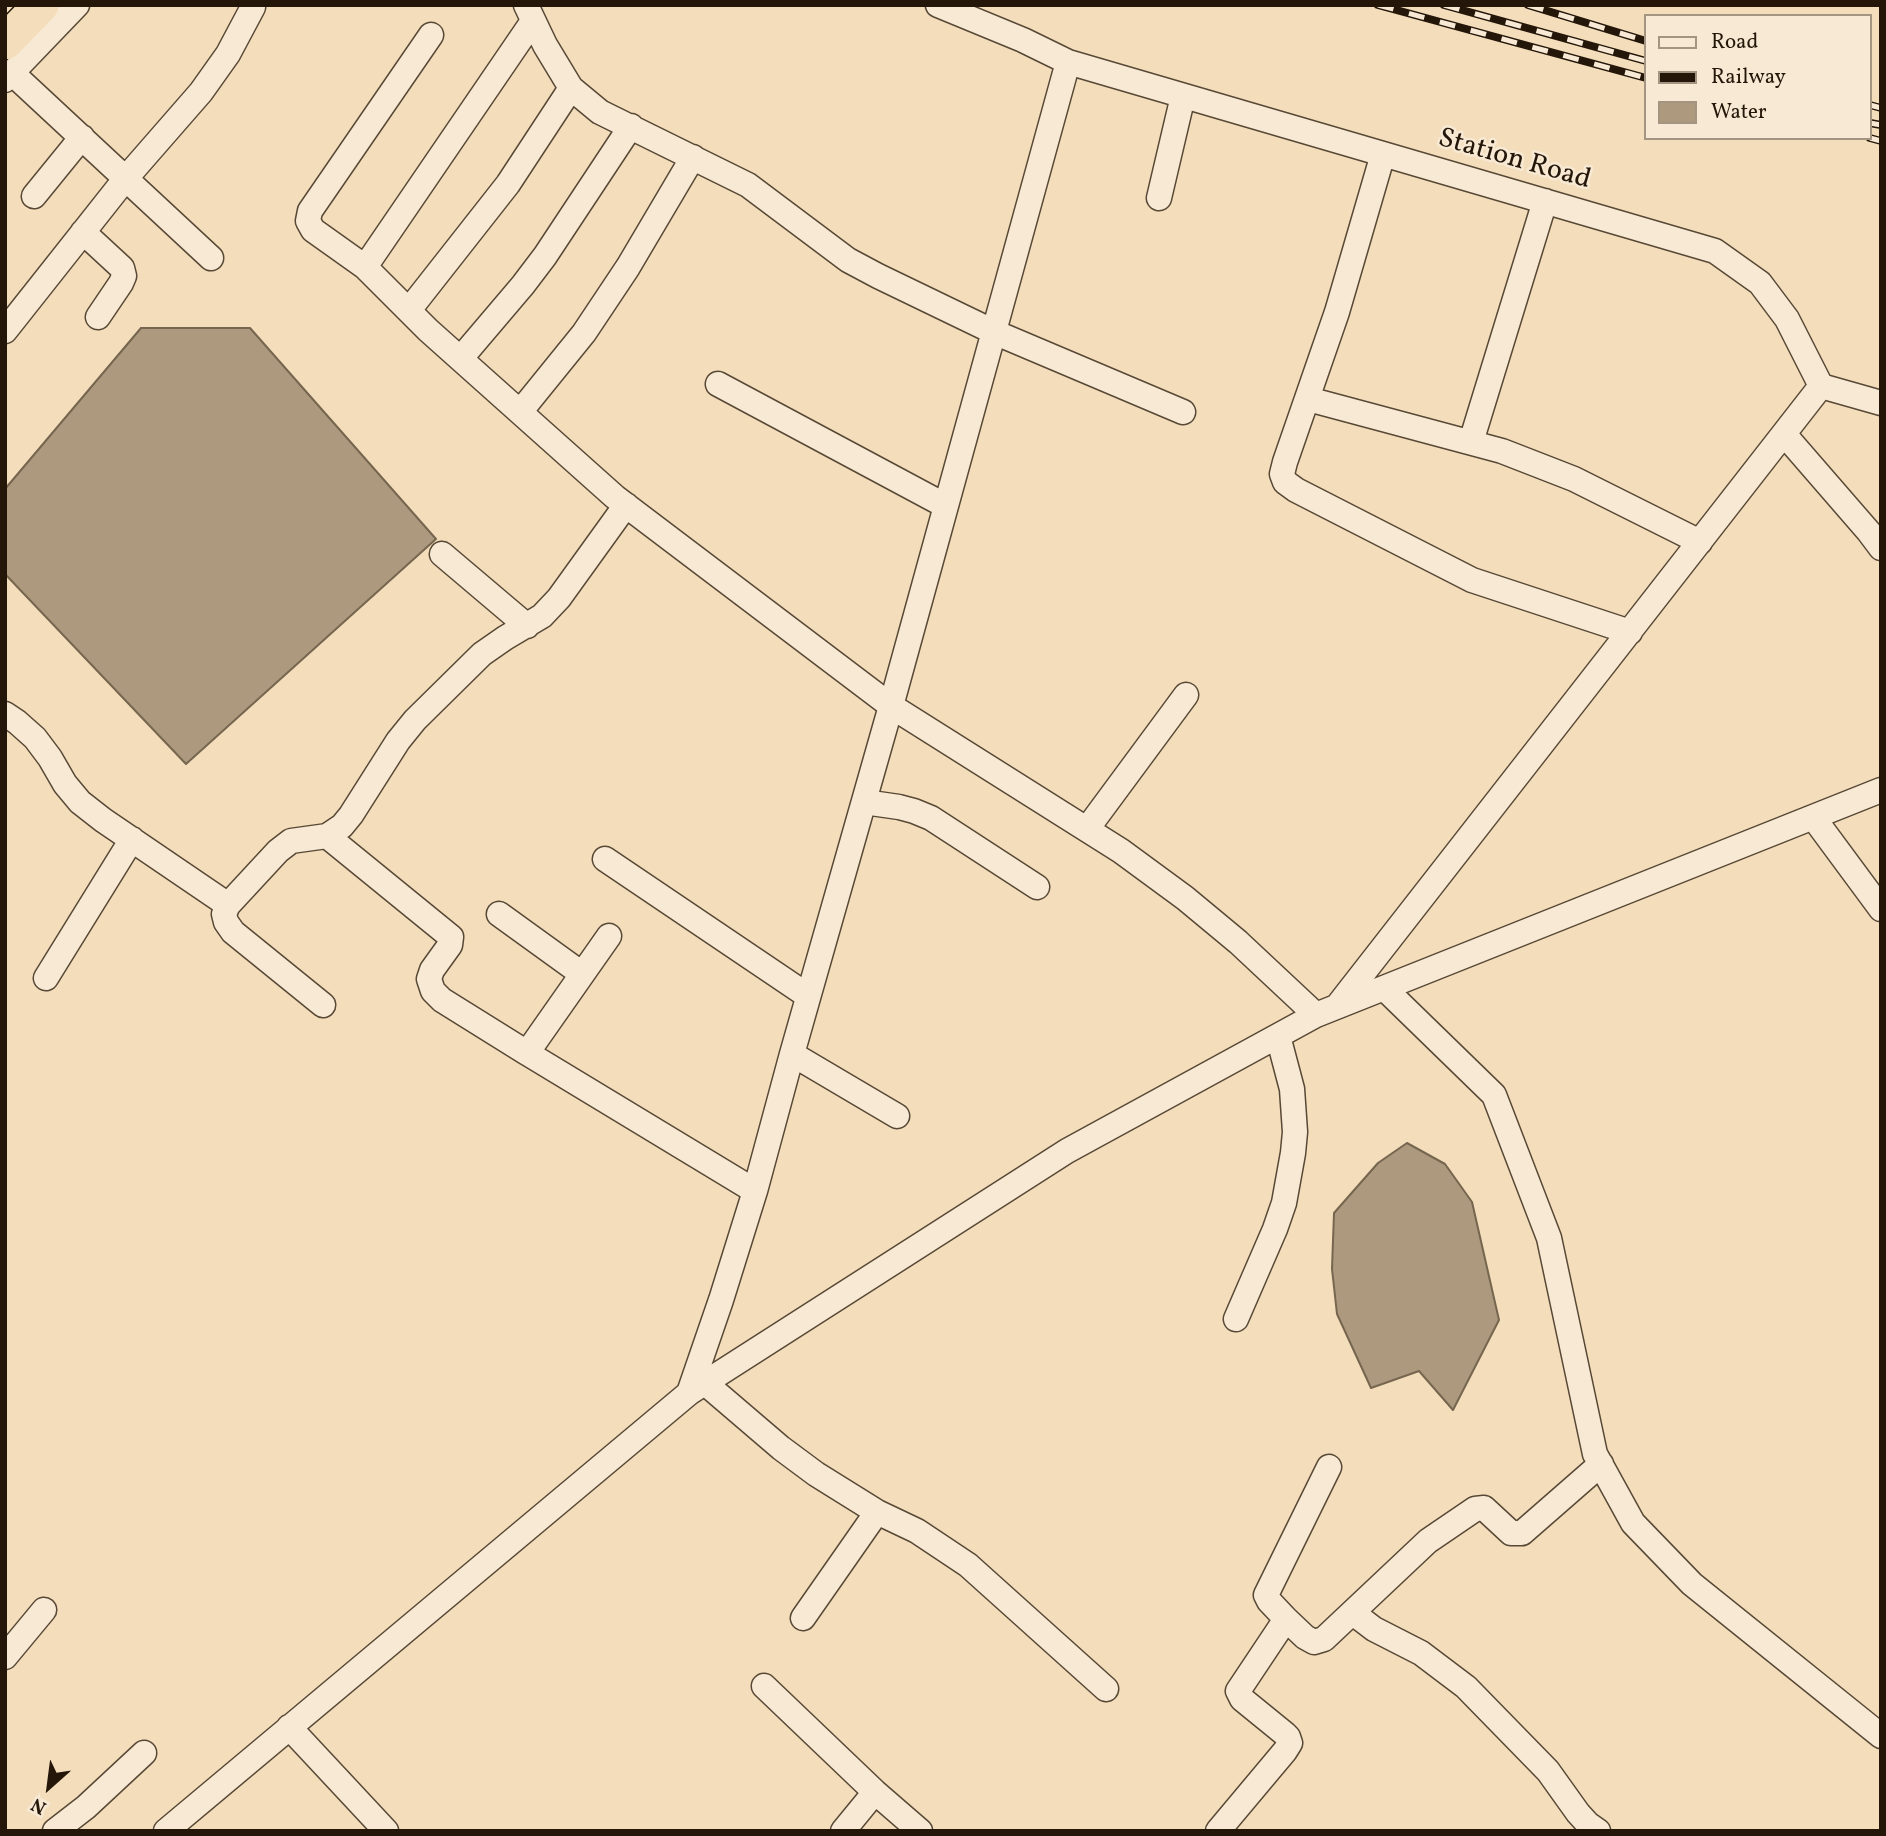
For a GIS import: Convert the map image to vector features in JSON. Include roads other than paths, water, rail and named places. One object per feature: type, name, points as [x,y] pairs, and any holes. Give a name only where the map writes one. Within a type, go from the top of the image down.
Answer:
[{"type":"highway","points":[[8,65],[41,5]]},
{"type":"street","points":[[77,5],[8,65],[211,258]]},
{"type":"street","name":"Station Road","points":[[938,5],[1068,62],[1715,251],[1760,282],[1787,319],[1821,386]]},
{"type":"street","points":[[5,331],[126,178],[201,92],[228,54],[253,7]]},
{"type":"street","points":[[530,13],[545,45],[571,88],[600,112],[748,184],[848,260],[993,332],[1183,412]]},
{"type":"street","points":[[365,267],[530,13]]},
{"type":"street","points":[[431,35],[310,211],[308,221],[313,230],[365,267],[428,330],[626,506],[891,706],[1121,851],[1185,898],[1327,1011]]},
{"type":"street","points":[[697,1388],[891,706],[1068,62]]},
{"type":"street","points":[[409,310],[508,184],[571,88]]},
{"type":"street","points":[[1159,198],[1183,96]]},
{"type":"street","points":[[461,358],[545,256],[631,126]]},
{"type":"street","points":[[34,197],[82,137]]},
{"type":"street","points":[[1382,154],[1337,312],[1285,462],[1282,474],[1285,482],[1472,580],[1630,632]]},
{"type":"street","points":[[520,412],[584,333],[628,267],[693,157]]},
{"type":"street","points":[[1471,442],[1545,201]]},
{"type":"street","points":[[83,232],[122,268],[124,276],[98,317]]},
{"type":"street","points":[[718,384],[946,506]]},
{"type":"street","points":[[1327,1011],[1630,632],[1821,386],[1881,404]]},
{"type":"street","points":[[1308,399],[1502,450],[1574,479],[1700,542]]},
{"type":"street","points":[[1784,434],[1881,548]]},
{"type":"street","points":[[323,1005],[233,932],[224,914],[228,905],[278,850],[291,841],[327,836],[342,826],[415,720],[482,654],[542,616],[559,598],[626,506]]},
{"type":"street","points":[[442,554],[527,626]]},
{"type":"street","points":[[1087,829],[1186,695]]},
{"type":"street","points":[[5,714],[36,738],[80,803],[228,905]]},
{"type":"street","points":[[166,1831],[697,1388],[1067,1151],[1327,1011],[1881,790]]},
{"type":"street","points":[[863,802],[907,809],[931,818],[1037,887]]},
{"type":"street","points":[[1813,817],[1881,909]]},
{"type":"street","points":[[327,836],[450,937],[450,945],[432,970],[429,979],[433,991],[442,1000],[755,1191]]},
{"type":"street","points":[[46,978],[132,839]]},
{"type":"street","points":[[605,859],[808,996]]},
{"type":"street","points":[[499,914],[582,974]]},
{"type":"street","points":[[527,1053],[609,936]]},
{"type":"street","points":[[1384,988],[1494,1095],[1549,1238],[1595,1454],[1633,1523],[1692,1584],[1881,1736]]},
{"type":"street","points":[[1236,1319],[1284,1203],[1293,1153],[1295,1132],[1292,1089],[1278,1036]]},
{"type":"street","points":[[792,1054],[897,1116]]},
{"type":"street","points":[[697,1388],[816,1474],[877,1512],[917,1531],[968,1565],[1107,1689]]},
{"type":"street","points":[[1329,1467],[1266,1595],[1286,1619],[1314,1643],[1324,1639],[1428,1541],[1475,1509],[1484,1508],[1511,1532],[1522,1534],[1601,1464]]},
{"type":"street","points":[[803,1618],[877,1512]]},
{"type":"street","points":[[5,1657],[44,1610]]},
{"type":"street","points":[[1353,1613],[1374,1629],[1421,1653],[1466,1687],[1555,1778],[1583,1819],[1598,1831]]},
{"type":"street","points":[[1218,1831],[1290,1743],[1285,1734],[1242,1699],[1238,1691],[1286,1619]]},
{"type":"street","points":[[764,1686],[920,1831]]},
{"type":"street","points":[[289,1727],[386,1831]]},
{"type":"street","points":[[55,1831],[86,1807],[144,1753]]},
{"type":"street","points":[[843,1831],[875,1792]]},
{"type":"water","points":[[141,328],[250,328],[436,539],[186,764],[5,574],[5,489]]},
{"type":"water","points":[[1407,1143],[1445,1164],[1472,1202],[1499,1320],[1453,1410],[1419,1371],[1371,1388],[1337,1314],[1332,1269],[1334,1213],[1378,1163]]},
{"type":"railway","points":[[1378,5],[1644,77]]},
{"type":"railway","points":[[1444,5],[1644,60]]},
{"type":"railway","points":[[1528,5],[1644,40]]},
{"type":"railway","points":[[1872,106],[1881,108]]},
{"type":"railway","points":[[1872,123],[1881,125]]},
{"type":"railway","points":[[1872,139],[1881,141]]}]
